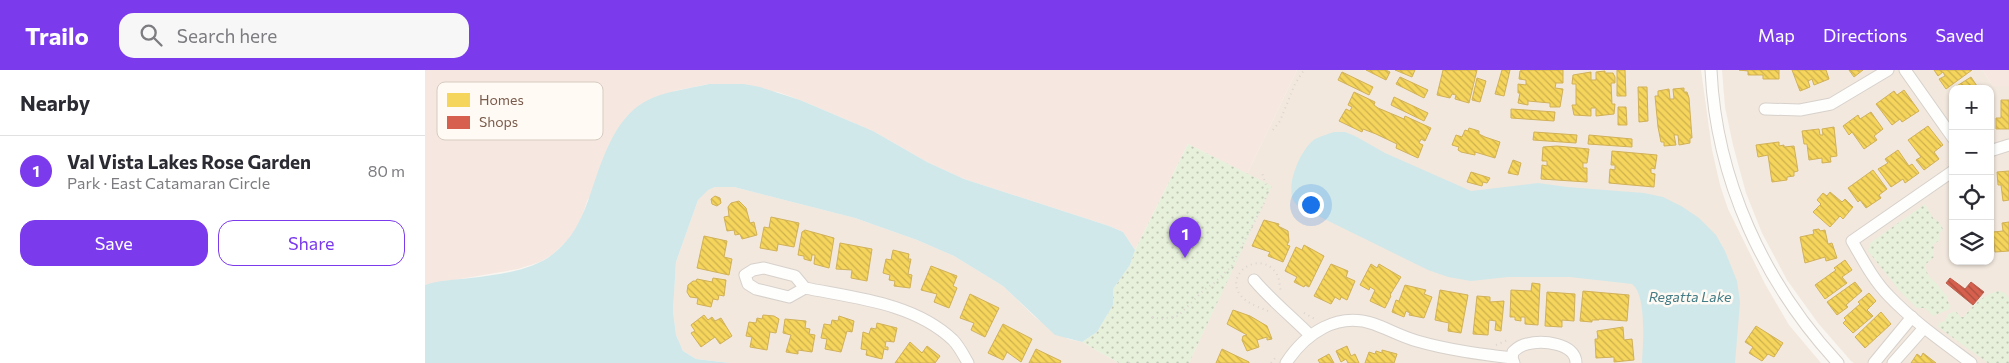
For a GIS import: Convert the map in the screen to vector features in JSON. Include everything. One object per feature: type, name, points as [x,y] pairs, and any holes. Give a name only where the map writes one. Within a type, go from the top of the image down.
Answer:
[{"type":"street","points":[[1711,70],[1717,124],[1724,155],[1731,183],[1748,228],[1786,297],[1811,332],[1838,363]]},
{"type":"street","points":[[1765,109],[1800,110],[1831,104],[1888,70]]},
{"type":"street","points":[[1905,70],[1949,132]]},
{"type":"street","points":[[1994,150],[2009,145]]},
{"type":"street","points":[[1949,174],[1851,242],[1888,295],[1924,328],[1971,363]]},
{"type":"street","points":[[1254,280],[1271,300],[1290,314],[1310,335]]},
{"type":"street","points":[[805,288],[890,305],[925,320],[954,341],[968,363]]},
{"type":"street","points":[[1874,363],[1912,317]]},
{"type":"street","points":[[1286,363],[1310,335],[1328,325],[1339,322],[1360,321],[1373,324],[1414,341],[1445,349],[1513,361],[1513,352],[1519,347],[1527,343],[1547,343],[1572,350],[1576,363]]},
{"type":"street","points":[[1893,363],[1924,328]]},
{"type":"path","points":[[1273,130],[1280,121],[1295,84],[1304,70]]},
{"type":"path","points":[[1152,317],[1161,319],[1178,316],[1231,267],[1264,203],[1268,191],[1262,173]]},
{"type":"shaded area","points":[[425,70],[1297,70],[1247,174],[1188,144],[1135,250],[1123,232],[964,179],[927,162],[873,131],[800,100],[778,92],[709,84],[674,91],[588,199],[580,222],[571,237],[552,255],[540,262],[518,269],[425,285]]},
{"type":"shaded area","points":[[1297,70],[1701,70],[1712,150],[1728,209],[1765,284],[1789,325],[1821,363],[1189,363],[1271,186],[1247,174]]},
{"type":"shaded area","points":[[1722,70],[1982,70],[1992,85],[1949,85],[1949,265],[1994,265],[1994,86],[2009,86],[2009,363],[1854,363],[1851,361],[1818,323],[1787,280],[1762,233],[1746,193],[1725,107]]},
{"type":"shaded area","points":[[1982,70],[2009,70],[2009,86],[1992,85]]},
{"type":"shaded area","points":[[715,187],[734,187],[855,218],[917,240],[954,256],[1003,286],[1036,318],[1068,339],[1082,342],[1119,363],[730,363],[696,359],[683,351],[676,335],[673,311],[676,262],[698,200],[707,190]]},
{"type":"green space","points":[[1188,144],[1272,186],[1189,363],[1119,363],[1082,342],[1097,332],[1113,305],[1113,289],[1130,265],[1135,250]]},
{"type":"green space","points":[[1925,204],[1933,218],[1939,222],[1943,229],[1940,233],[1940,240],[1934,244],[1934,257],[1926,264],[1926,271],[1948,297],[1948,302],[1951,306],[1948,310],[1933,316],[1925,308],[1917,308],[1900,291],[1868,251],[1870,243]]},
{"type":"green space","points":[[1999,291],[2005,293],[2009,298],[2009,363],[1988,363],[1938,327],[1939,323],[1945,321],[1948,314],[1956,311],[1960,317],[1964,317],[1979,301],[1989,294]]},
{"type":"water","points":[[709,84],[744,84],[760,87],[800,100],[873,131],[927,162],[964,179],[1123,232],[1135,250],[1130,265],[1113,289],[1113,305],[1097,332],[1082,342],[1055,335],[1003,286],[954,256],[917,240],[855,218],[734,187],[715,187],[708,190],[698,200],[676,262],[673,311],[676,335],[683,351],[696,359],[730,363],[425,363],[425,285],[513,271],[535,264],[553,254],[570,236],[578,223],[609,145],[624,119],[634,109],[653,98]]},
{"type":"water","name":"Regatta Lake","points":[[1334,132],[1345,132],[1355,136],[1385,153],[1471,191],[1538,183],[1644,193],[1663,197],[1681,206],[1699,218],[1716,235],[1725,251],[1737,281],[1740,302],[1735,363],[1642,363],[1642,309],[1637,290],[1632,284],[1570,277],[1508,277],[1471,281],[1448,277],[1428,270],[1298,206],[1293,200],[1291,191],[1294,171],[1309,144],[1315,139]]},
{"type":"building: Homes","points":[[1366,70],[1386,70],[1390,72],[1386,80]]},
{"type":"building: Homes","points":[[1395,70],[1415,70],[1412,77]]},
{"type":"building: Homes","points":[[1443,70],[1477,70],[1469,103],[1455,99],[1456,95],[1452,94],[1450,98],[1437,95]]},
{"type":"building: Homes","points":[[1502,70],[1510,70],[1504,96],[1495,94]]},
{"type":"building: Homes","points":[[1563,70],[1563,83],[1556,83],[1555,88],[1563,89],[1560,107],[1550,107],[1550,103],[1528,101],[1528,105],[1518,103],[1520,93],[1518,93],[1518,84],[1526,85],[1526,80],[1519,79],[1520,71]]},
{"type":"building: Homes","points":[[1617,70],[1625,70],[1626,96],[1617,96]]},
{"type":"building: Homes","points":[[1739,70],[1779,70],[1779,79],[1763,79],[1763,75],[1748,75],[1748,71]]},
{"type":"building: Homes","points":[[1792,70],[1826,70],[1829,79],[1814,85],[1812,79],[1808,81],[1810,87],[1800,91]]},
{"type":"building: Homes","points":[[1849,70],[1863,70],[1854,77]]},
{"type":"building: Homes","points":[[1934,70],[1972,70],[1946,89],[1939,79],[1945,76],[1943,72],[1938,76]]},
{"type":"building: Homes","points":[[1605,71],[1605,73],[1613,73],[1615,77],[1615,83],[1611,83],[1612,104],[1615,104],[1614,114],[1596,116],[1596,108],[1591,108],[1591,116],[1574,115],[1572,105],[1576,105],[1576,84],[1572,84],[1573,75],[1591,72],[1591,80],[1596,80],[1596,72]]},
{"type":"building: Homes","points":[[1342,72],[1373,87],[1369,95],[1338,80]]},
{"type":"building: Homes","points":[[1400,77],[1428,90],[1424,98],[1396,84]]},
{"type":"building: Homes","points":[[1971,77],[1976,85],[1958,85]]},
{"type":"building: Homes","points":[[1477,78],[1486,81],[1480,102],[1472,100]]},
{"type":"building: Homes","points":[[1638,87],[1647,87],[1648,121],[1639,122]]},
{"type":"building: Homes","points":[[1684,88],[1684,92],[1687,92],[1689,98],[1692,138],[1690,138],[1690,143],[1679,145],[1678,135],[1674,135],[1676,145],[1664,146],[1664,142],[1661,142],[1658,127],[1655,96],[1658,96],[1658,91],[1669,89],[1670,99],[1674,99],[1673,89]]},
{"type":"building: Homes","points":[[1904,90],[1919,111],[1902,122],[1900,119],[1892,125],[1876,104],[1894,91],[1897,95]]},
{"type":"building: Homes","points":[[1354,92],[1375,102],[1374,105],[1378,108],[1404,119],[1405,116],[1431,128],[1425,141],[1421,139],[1419,143],[1423,145],[1418,158],[1396,148],[1397,144],[1376,134],[1363,129],[1362,132],[1339,121],[1346,109],[1350,111],[1352,107],[1348,105]]},
{"type":"building: Homes","points":[[1394,97],[1428,113],[1424,121],[1391,105]]},
{"type":"building: Homes","points":[[2001,100],[2009,100],[2009,129],[1996,129],[1996,118],[2001,118]]},
{"type":"building: Homes","points":[[1618,107],[1626,107],[1627,125],[1618,125]]},
{"type":"building: Homes","points":[[1511,109],[1555,112],[1554,121],[1511,118]]},
{"type":"building: Homes","points":[[1871,112],[1883,129],[1874,136],[1877,140],[1864,149],[1852,132],[1849,135],[1843,126],[1858,115],[1860,119]]},
{"type":"building: Homes","points":[[1928,126],[1943,145],[1934,152],[1939,159],[1924,170],[1916,160],[1921,157],[1908,140]]},
{"type":"building: Homes","points":[[1834,127],[1837,156],[1830,157],[1831,162],[1822,163],[1822,158],[1809,160],[1807,144],[1804,144],[1802,131],[1819,129],[1820,135],[1823,135],[1822,129]]},
{"type":"building: Homes","points":[[1469,128],[1479,131],[1479,134],[1485,137],[1500,142],[1495,158],[1475,152],[1475,155],[1461,152],[1458,150],[1459,147],[1452,145],[1456,135],[1462,137],[1465,130],[1468,131]]},
{"type":"building: Homes","points":[[1534,132],[1577,135],[1576,143],[1533,140]]},
{"type":"building: Homes","points":[[1589,135],[1632,139],[1632,147],[1588,144]]},
{"type":"building: Homes","points":[[1779,142],[1779,146],[1794,146],[1798,171],[1794,172],[1794,176],[1787,177],[1787,180],[1772,182],[1768,155],[1758,157],[1756,145]]},
{"type":"building: Homes","points":[[1557,146],[1589,149],[1587,163],[1583,163],[1583,168],[1587,168],[1587,182],[1541,179],[1542,165],[1547,166],[1547,161],[1542,161],[1543,147]]},
{"type":"building: Homes","points":[[1898,150],[1909,166],[1912,164],[1919,173],[1905,183],[1903,179],[1891,187],[1878,169],[1888,163],[1885,159]]},
{"type":"building: Homes","points":[[1612,151],[1657,155],[1655,169],[1651,168],[1651,173],[1655,174],[1654,187],[1609,183],[1610,169],[1615,170],[1615,165],[1611,165]]},
{"type":"building: Homes","points":[[1513,160],[1521,163],[1518,175],[1508,173]]},
{"type":"building: Homes","points":[[1873,170],[1887,189],[1879,195],[1881,198],[1866,208],[1860,200],[1858,202],[1848,188]]},
{"type":"building: Homes","points":[[2009,171],[2009,200],[2003,201],[2001,185],[1998,185],[1997,172]]},
{"type":"building: Homes","points":[[1471,172],[1490,178],[1487,183],[1483,182],[1482,186],[1467,182]]},
{"type":"building: Homes","points":[[1830,192],[1842,202],[1845,199],[1853,207],[1843,219],[1840,216],[1830,227],[1813,212],[1821,204],[1817,200],[1823,193],[1827,196]]},
{"type":"building: Homes","points":[[715,196],[720,198],[721,203],[717,206],[712,204],[711,199]]},
{"type":"building: Homes","points":[[739,201],[746,208],[750,223],[754,222],[757,235],[742,239],[740,234],[735,235],[734,230],[727,231],[724,217],[729,216],[728,207],[731,203]]},
{"type":"building: Homes","points":[[771,217],[799,223],[794,247],[778,244],[777,251],[760,248],[764,227],[769,228]]},
{"type":"building: Homes","points":[[1264,220],[1279,224],[1278,226],[1288,231],[1289,241],[1287,245],[1290,246],[1283,262],[1268,256],[1270,252],[1252,246]]},
{"type":"building: Homes","points":[[2009,222],[2009,251],[1995,252],[1994,232],[2003,231],[2002,223]]},
{"type":"building: Homes","points":[[1819,229],[1820,231],[1825,230],[1828,244],[1832,243],[1837,258],[1826,261],[1825,257],[1805,263],[1800,237],[1814,234],[1813,230]]},
{"type":"building: Homes","points":[[805,230],[834,238],[829,268],[814,264],[815,255],[812,255],[811,261],[804,259],[804,256],[798,255],[802,232]]},
{"type":"building: Homes","points":[[704,236],[727,241],[724,257],[732,259],[729,275],[697,268]]},
{"type":"building: Homes","points":[[840,243],[872,249],[867,281],[851,278],[852,270],[836,269]]},
{"type":"building: Homes","points":[[1304,245],[1324,256],[1309,287],[1305,285],[1304,287],[1294,282],[1297,277],[1285,271],[1296,247],[1302,250]]},
{"type":"building: Homes","points":[[893,250],[909,254],[908,259],[911,259],[908,274],[912,275],[910,288],[894,286],[895,281],[889,280],[890,275],[883,273],[886,259],[891,260]]},
{"type":"building: Homes","points":[[1845,260],[1852,270],[1842,277],[1847,283],[1825,299],[1815,285],[1836,270],[1834,268]]},
{"type":"building: Homes","points":[[1331,264],[1348,271],[1346,277],[1355,281],[1347,300],[1341,297],[1340,300],[1335,297],[1331,304],[1314,296]]},
{"type":"building: Homes","points":[[1371,264],[1377,268],[1379,264],[1401,277],[1390,295],[1385,308],[1370,301],[1375,290],[1370,287],[1369,290],[1360,285]]},
{"type":"building: Homes","points":[[931,266],[957,276],[953,286],[957,288],[949,308],[934,302],[937,294],[921,290]]},
{"type":"building: Homes","points":[[713,278],[726,280],[724,296],[719,295],[718,300],[713,299],[711,307],[697,304],[698,298],[690,297],[687,292],[688,285],[697,279],[712,282]]},
{"type":"building: Homes","points":[[1855,282],[1862,291],[1846,305],[1848,307],[1837,315],[1827,302]]},
{"type":"building: Homes","points":[[1532,283],[1540,284],[1538,325],[1525,324],[1525,317],[1521,317],[1521,321],[1515,320],[1515,317],[1510,317],[1511,290],[1531,291]]},
{"type":"building: Homes","points":[[1405,285],[1426,290],[1424,294],[1432,297],[1424,318],[1409,315],[1410,313],[1406,311],[1404,317],[1392,312],[1396,300],[1399,301]]},
{"type":"building: Homes","points":[[1440,290],[1468,295],[1461,333],[1448,331],[1449,323],[1435,320]]},
{"type":"building: Homes","points":[[1583,291],[1629,295],[1627,321],[1599,319],[1592,320],[1592,322],[1580,321]]},
{"type":"building: Homes","points":[[1547,292],[1575,294],[1574,321],[1562,320],[1562,327],[1545,326]]},
{"type":"building: Homes","points":[[1869,293],[1876,301],[1867,310],[1873,316],[1853,333],[1843,323],[1846,320],[1844,318]]},
{"type":"building: Homes","points":[[970,294],[999,308],[985,337],[971,330],[974,323],[960,318]]},
{"type":"building: Homes","points":[[1477,296],[1490,297],[1490,302],[1504,301],[1501,331],[1495,330],[1496,321],[1489,320],[1488,335],[1473,334]]},
{"type":"building: Homes","points":[[1233,310],[1250,316],[1267,326],[1272,339],[1267,340],[1267,337],[1257,340],[1259,347],[1247,351],[1242,340],[1243,336],[1247,335],[1227,324]]},
{"type":"building: Homes","points":[[1881,312],[1891,324],[1865,348],[1855,337]]},
{"type":"building: Homes","points":[[704,315],[708,320],[712,317],[715,321],[721,318],[732,336],[720,344],[715,337],[701,347],[691,333],[695,331],[691,325]]},
{"type":"building: Homes","points":[[763,315],[774,316],[779,319],[776,333],[770,332],[767,350],[750,347],[752,337],[746,336],[749,322],[756,323],[757,318],[762,319]]},
{"type":"building: Homes","points":[[839,316],[854,321],[852,332],[847,331],[841,352],[825,349],[827,339],[821,338],[824,324],[831,325],[832,320],[838,321]]},
{"type":"building: Homes","points":[[785,319],[806,321],[805,328],[810,329],[809,334],[815,335],[812,352],[798,350],[798,354],[786,352],[791,335],[783,333]]},
{"type":"building: Homes","points":[[877,323],[897,328],[894,342],[886,341],[885,347],[888,347],[888,350],[884,349],[882,359],[866,355],[867,350],[861,349],[863,332],[869,334],[871,328],[876,329]]},
{"type":"building: Homes","points":[[1003,324],[1032,339],[1021,362],[1007,352],[1003,360],[988,353]]},
{"type":"building: Homes","points":[[1756,326],[1783,343],[1774,357],[1768,354],[1762,361],[1749,353],[1753,347],[1745,342]]},
{"type":"building: Homes","points":[[1623,327],[1624,340],[1632,339],[1634,360],[1614,362],[1614,357],[1596,358],[1595,339],[1598,339],[1597,331]]},
{"type":"building: Homes","points":[[910,342],[922,353],[927,346],[940,356],[935,363],[895,363]]},
{"type":"building: Homes","points":[[1347,346],[1351,356],[1355,354],[1359,363],[1348,363],[1346,359],[1341,362],[1336,351]]},
{"type":"building: Homes","points":[[1036,349],[1061,361],[1060,363],[1029,363]]},
{"type":"building: Homes","points":[[1222,349],[1249,362],[1249,363],[1216,363]]},
{"type":"building: Homes","points":[[1382,350],[1397,354],[1394,363],[1365,363],[1369,352],[1375,354],[1376,351],[1382,353]]},
{"type":"building: Homes","points":[[1923,353],[1936,363],[1911,363],[1917,354],[1921,357]]},
{"type":"building: Homes","points":[[1329,354],[1334,363],[1320,363],[1318,360]]},
{"type":"building: Shops","points":[[1950,278],[1965,289],[1971,282],[1984,292],[1973,305],[1946,283]]},
{"type":"place","name":"Val Vista Lakes Rose Garden","points":[[1185,258]]}]
